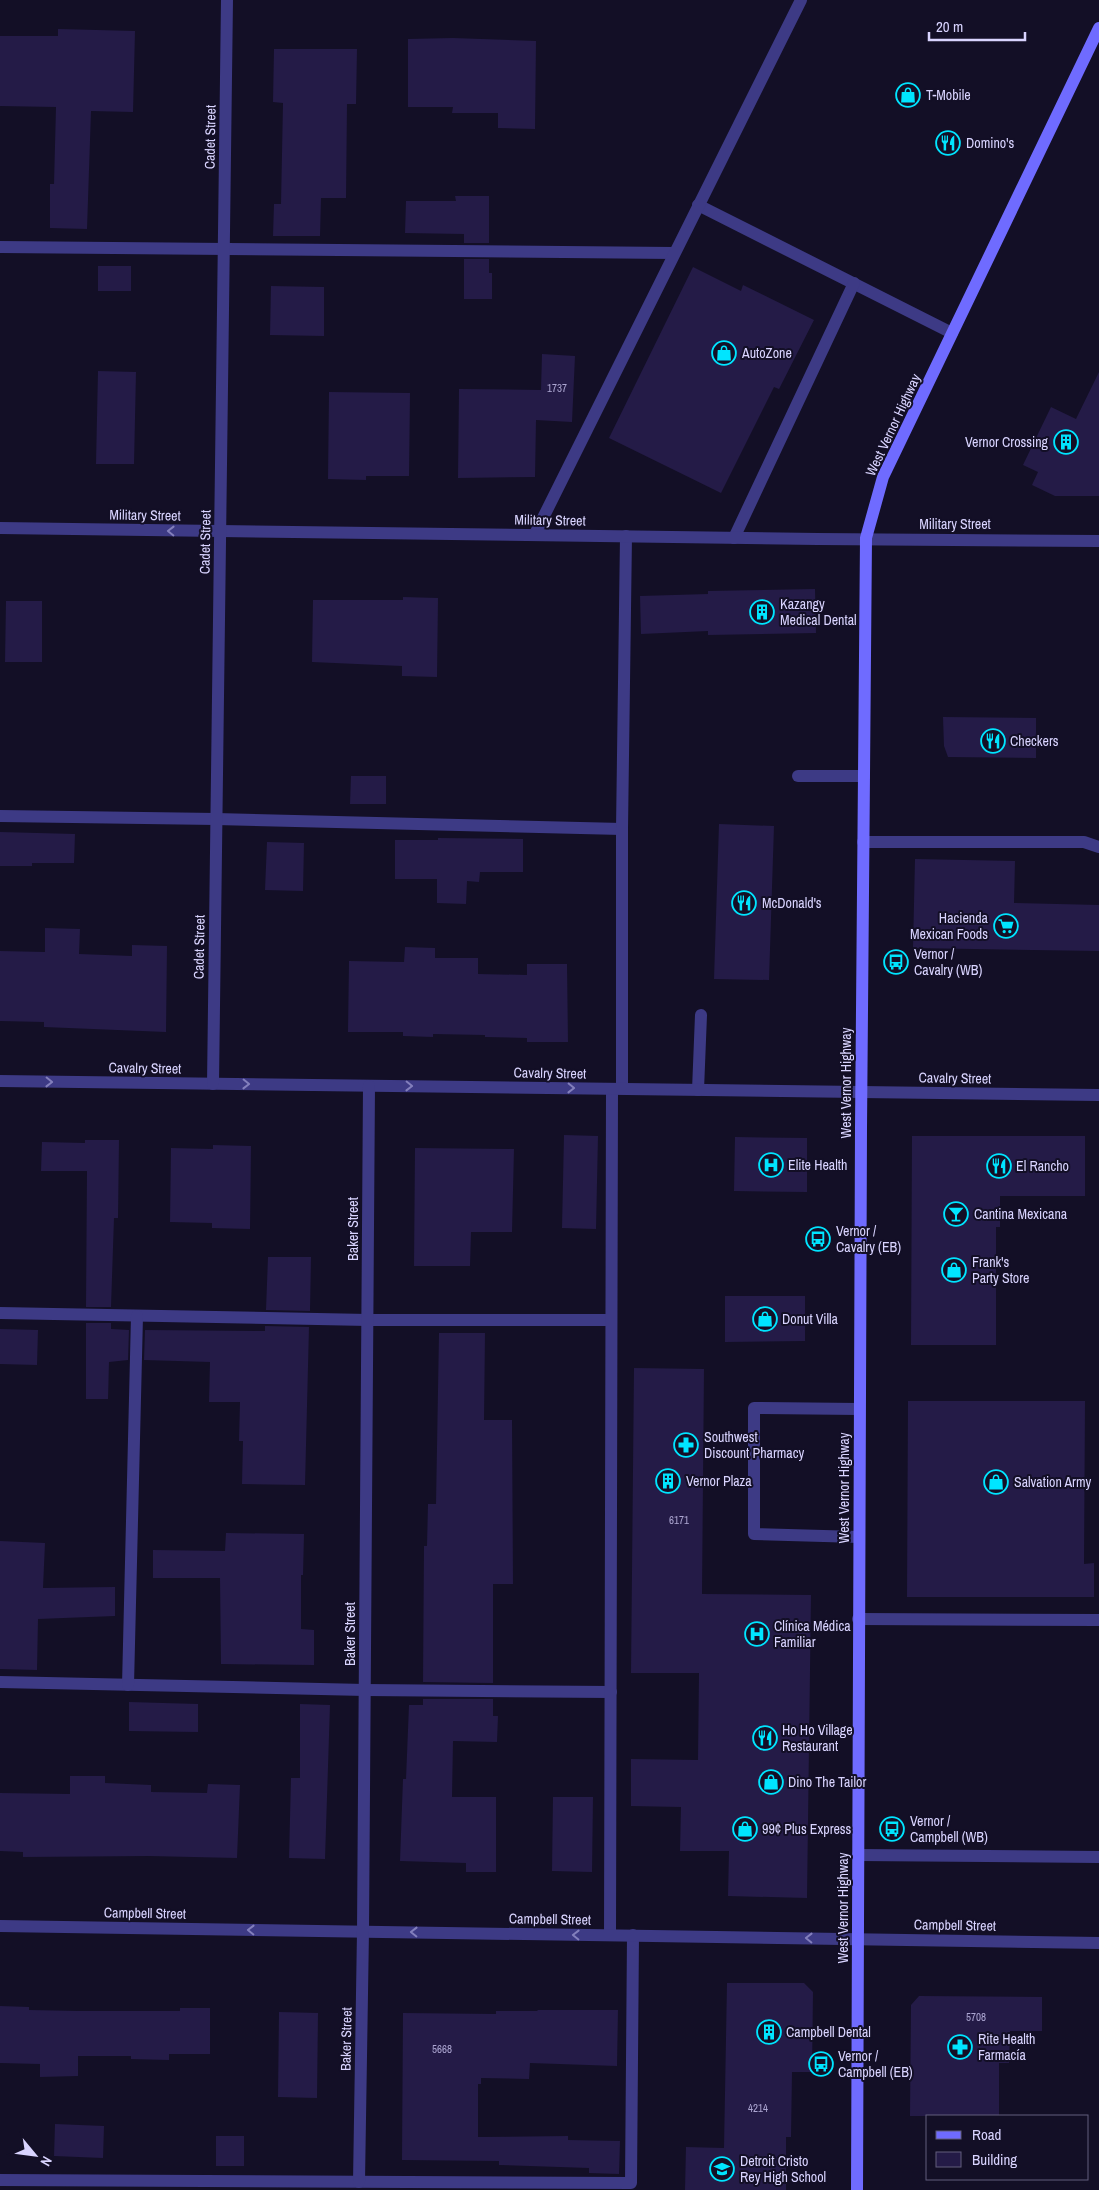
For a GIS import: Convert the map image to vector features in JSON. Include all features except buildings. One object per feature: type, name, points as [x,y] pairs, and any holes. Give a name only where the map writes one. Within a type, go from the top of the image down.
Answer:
[{"type":"street","name":"Cadet Street","points":[[213,1084],[228,0]]},
{"type":"street","points":[[535,534],[801,0]]},
{"type":"street","name":"West Vernor Highway","points":[[857,2190],[858,1619],[866,538],[883,477],[1099,28]]},
{"type":"street","points":[[698,205],[952,333]]},
{"type":"street","points":[[0,247],[674,253]]},
{"type":"street","points":[[734,538],[854,284]]},
{"type":"street","name":"Military Street","points":[[0,528],[1099,541]]},
{"type":"street","points":[[610,1935],[611,1320],[622,829],[626,536]]},
{"type":"street","points":[[798,776],[864,776]]},
{"type":"street","points":[[0,816],[216,819],[622,829]]},
{"type":"street","points":[[863,842],[1084,842],[1099,847]]},
{"type":"street","points":[[698,1090],[701,1015]]},
{"type":"street","name":"Cavalry Street","points":[[0,1081],[1099,1095]]},
{"type":"street","name":"Baker Street","points":[[359,2182],[363,1931],[369,1086]]},
{"type":"street","points":[[0,1313],[368,1320],[611,1320]]},
{"type":"street","points":[[128,1685],[136,1316]]},
{"type":"street","points":[[859,1537],[754,1534],[754,1408],[860,1409]]},
{"type":"street","points":[[858,1619],[1099,1620]]},
{"type":"street","points":[[0,1682],[365,1690],[610,1692]]},
{"type":"street","points":[[858,1855],[1099,1856]]},
{"type":"street","name":"Campbell Street","points":[[0,1926],[1099,1943]]},
{"type":"street","points":[[0,2180],[291,2186],[359,2182],[631,2184],[633,1935]]},
{"type":"place","name":"T-Mobile","points":[[908,95]]},
{"type":"place","name":"Domino's","points":[[948,143]]},
{"type":"place","name":"AutoZone","points":[[724,353]]},
{"type":"place","name":"Vernor Crossing","points":[[1066,442]]},
{"type":"place","name":"Kazangy Medical Dental","points":[[762,612]]},
{"type":"place","name":"Checkers","points":[[993,741]]},
{"type":"place","name":"McDonald's","points":[[744,903]]},
{"type":"place","name":"Hacienda Mexican Foods","points":[[1006,926]]},
{"type":"place","name":"Vernor / Cavalry (WB)","points":[[896,962]]},
{"type":"place","name":"Elite Health","points":[[771,1165]]},
{"type":"place","name":"El Rancho","points":[[999,1166]]},
{"type":"place","name":"Cantina Mexicana","points":[[956,1214]]},
{"type":"place","name":"Vernor / Cavalry (EB)","points":[[818,1239]]},
{"type":"place","name":"Frank's Party Store","points":[[954,1270]]},
{"type":"place","name":"Donut Villa","points":[[765,1319]]},
{"type":"place","name":"Southwest Discount Pharmacy","points":[[686,1445]]},
{"type":"place","name":"Vernor Plaza","points":[[668,1481]]},
{"type":"place","name":"Salvation Army","points":[[996,1482]]},
{"type":"place","name":"Clínica Médica Familiar","points":[[757,1634]]},
{"type":"place","name":"Ho Ho Village Restaurant","points":[[765,1738]]},
{"type":"place","name":"Dino The Tailor","points":[[771,1782]]},
{"type":"place","name":"99¢ Plus Express","points":[[745,1829]]},
{"type":"place","name":"Vernor / Campbell (WB)","points":[[892,1829]]},
{"type":"place","name":"Campbell Dental","points":[[769,2032]]},
{"type":"place","name":"Rite Health Farmacía","points":[[960,2047]]},
{"type":"place","name":"Vernor / Campbell (EB)","points":[[821,2064]]},
{"type":"place","name":"Detroit Cristo Rey High School","points":[[722,2169]]}]
